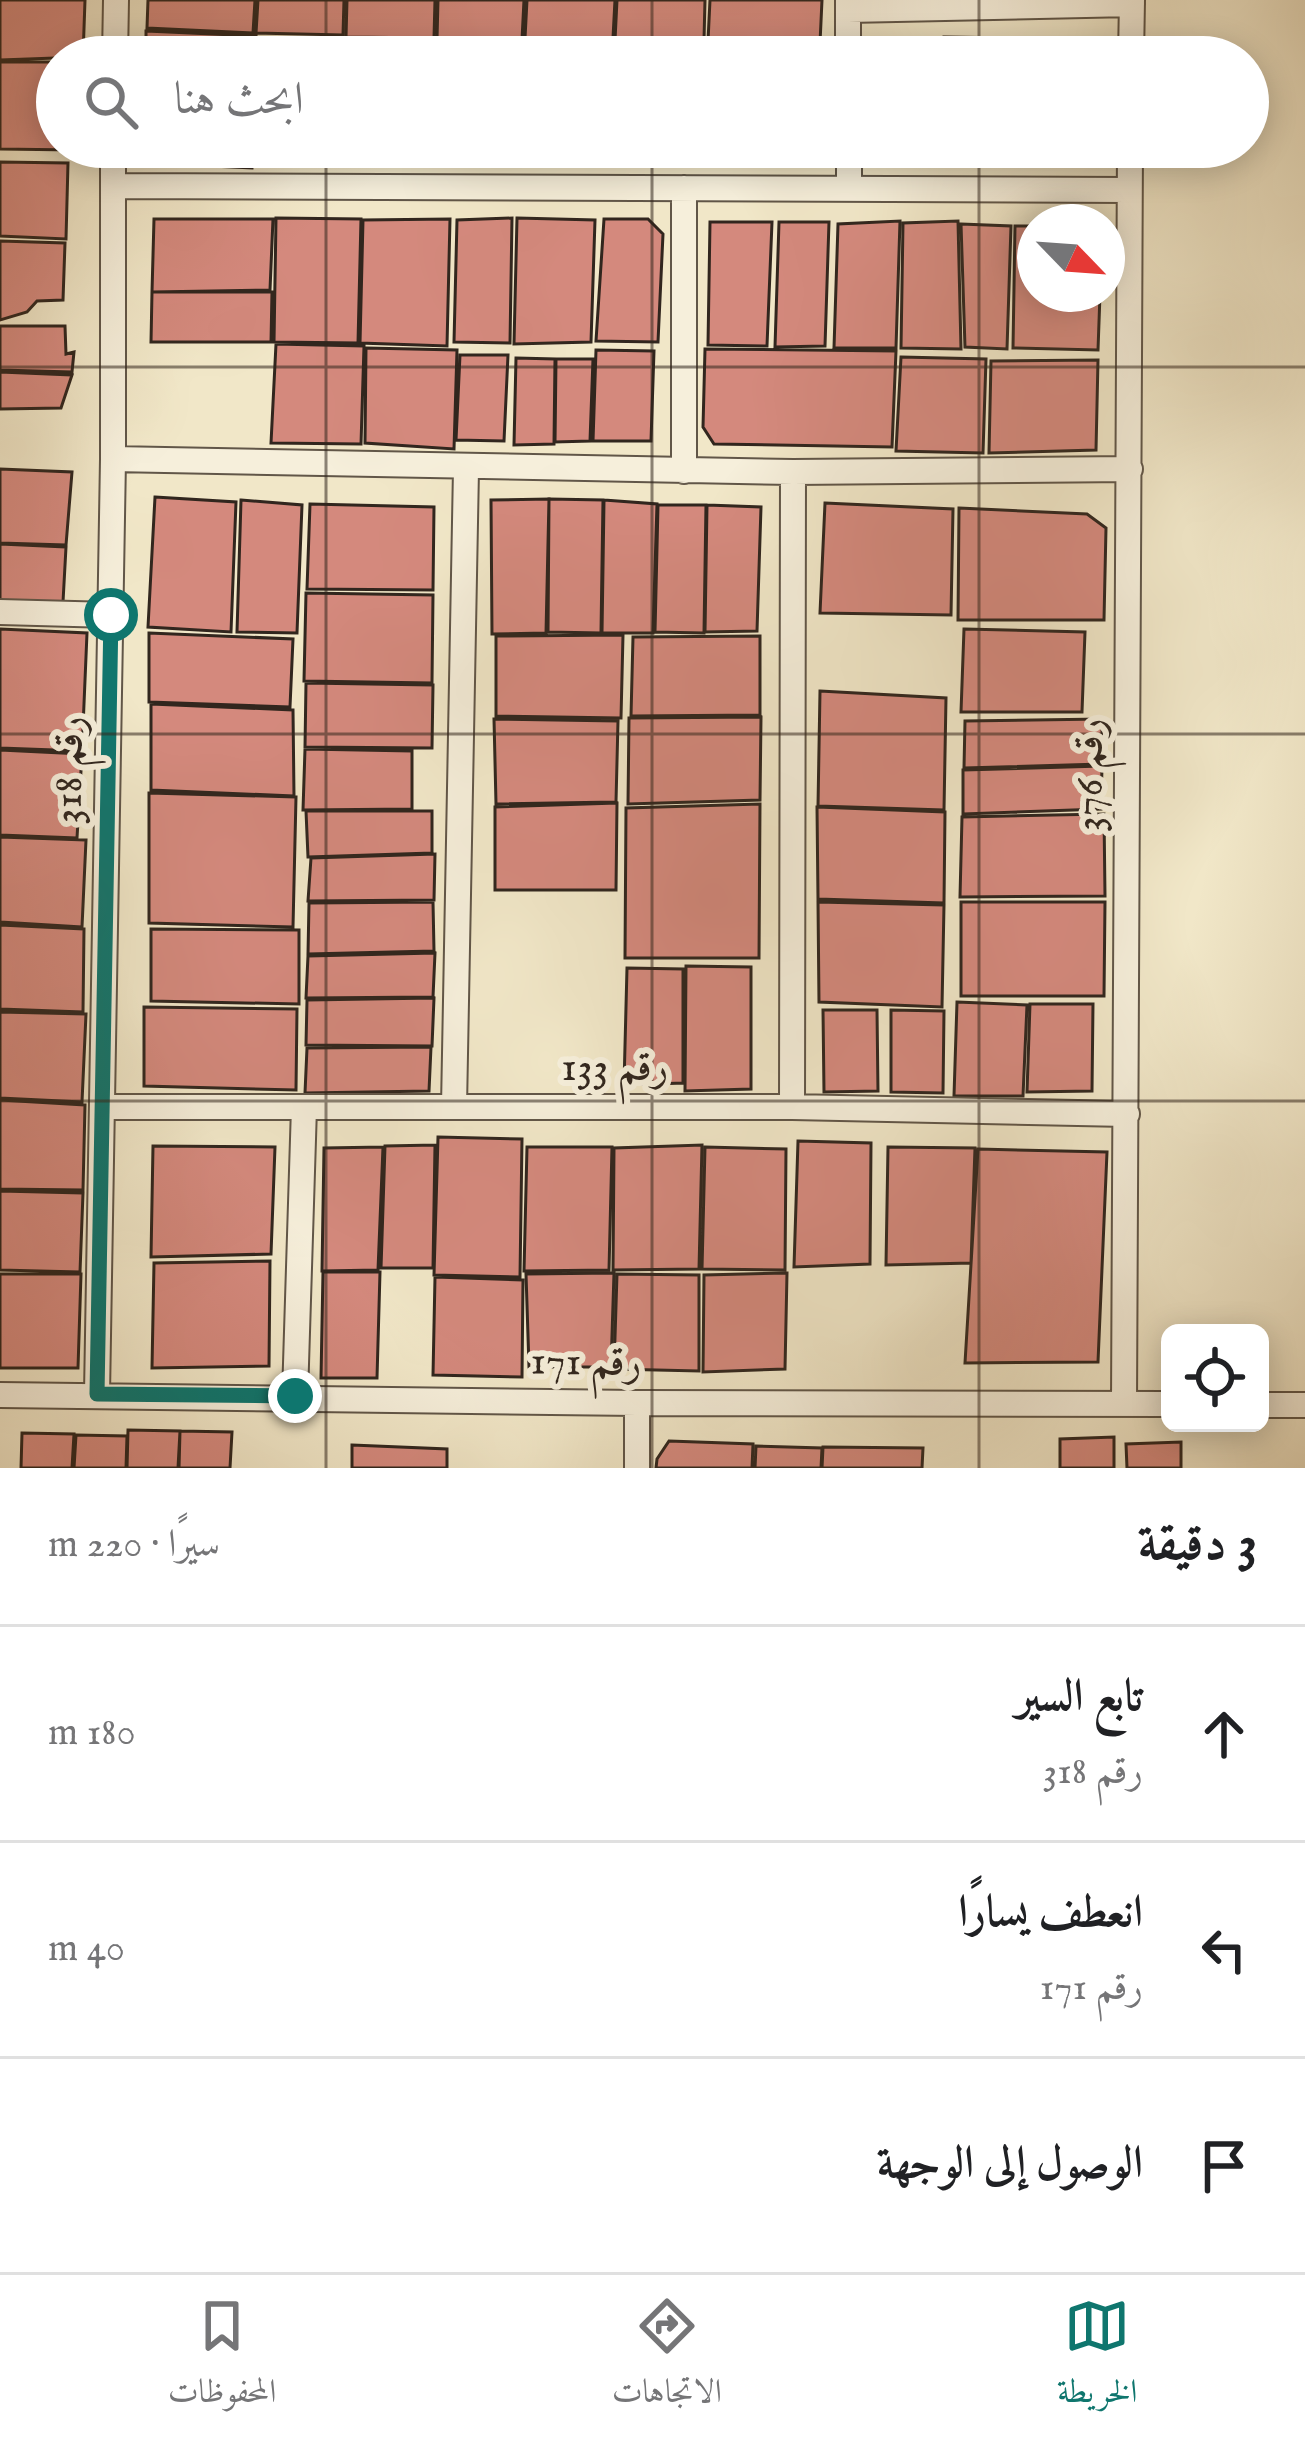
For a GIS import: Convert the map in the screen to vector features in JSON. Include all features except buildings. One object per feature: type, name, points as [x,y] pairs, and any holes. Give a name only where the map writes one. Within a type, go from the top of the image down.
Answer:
[{"type":"street","points":[[115,36],[116,0]]},
{"type":"street","points":[[848,36],[848,5],[1132,2],[1131,36]]},
{"type":"street","name":"رقم 318","points":[[97,1394],[111,615],[113,168]]},
{"type":"street","points":[[848,168],[849,189]]},
{"type":"street","name":"رقم 376","points":[[1124,1404],[1130,168]]},
{"type":"street","points":[[113,186],[1129,190]]},
{"type":"street","points":[[683,470],[684,188]]},
{"type":"street","points":[[113,459],[466,469],[1130,469]]},
{"type":"street","points":[[454,1108],[466,469]]},
{"type":"street","points":[[792,1107],[793,472]]},
{"type":"street","points":[[0,612],[111,615]]},
{"type":"street","name":"رقم 133","points":[[103,1107],[792,1107],[1127,1114]]},
{"type":"street","points":[[295,1396],[304,1107]]},
{"type":"street","name":"رقم 171","points":[[0,1395],[1161,1404]]},
{"type":"street","points":[[637,1403],[637,1468]]},
{"type":"street","points":[[1269,1405],[1305,1406]]},
{"type":"route","points":[[111,615],[97,1394],[295,1396]]}]
